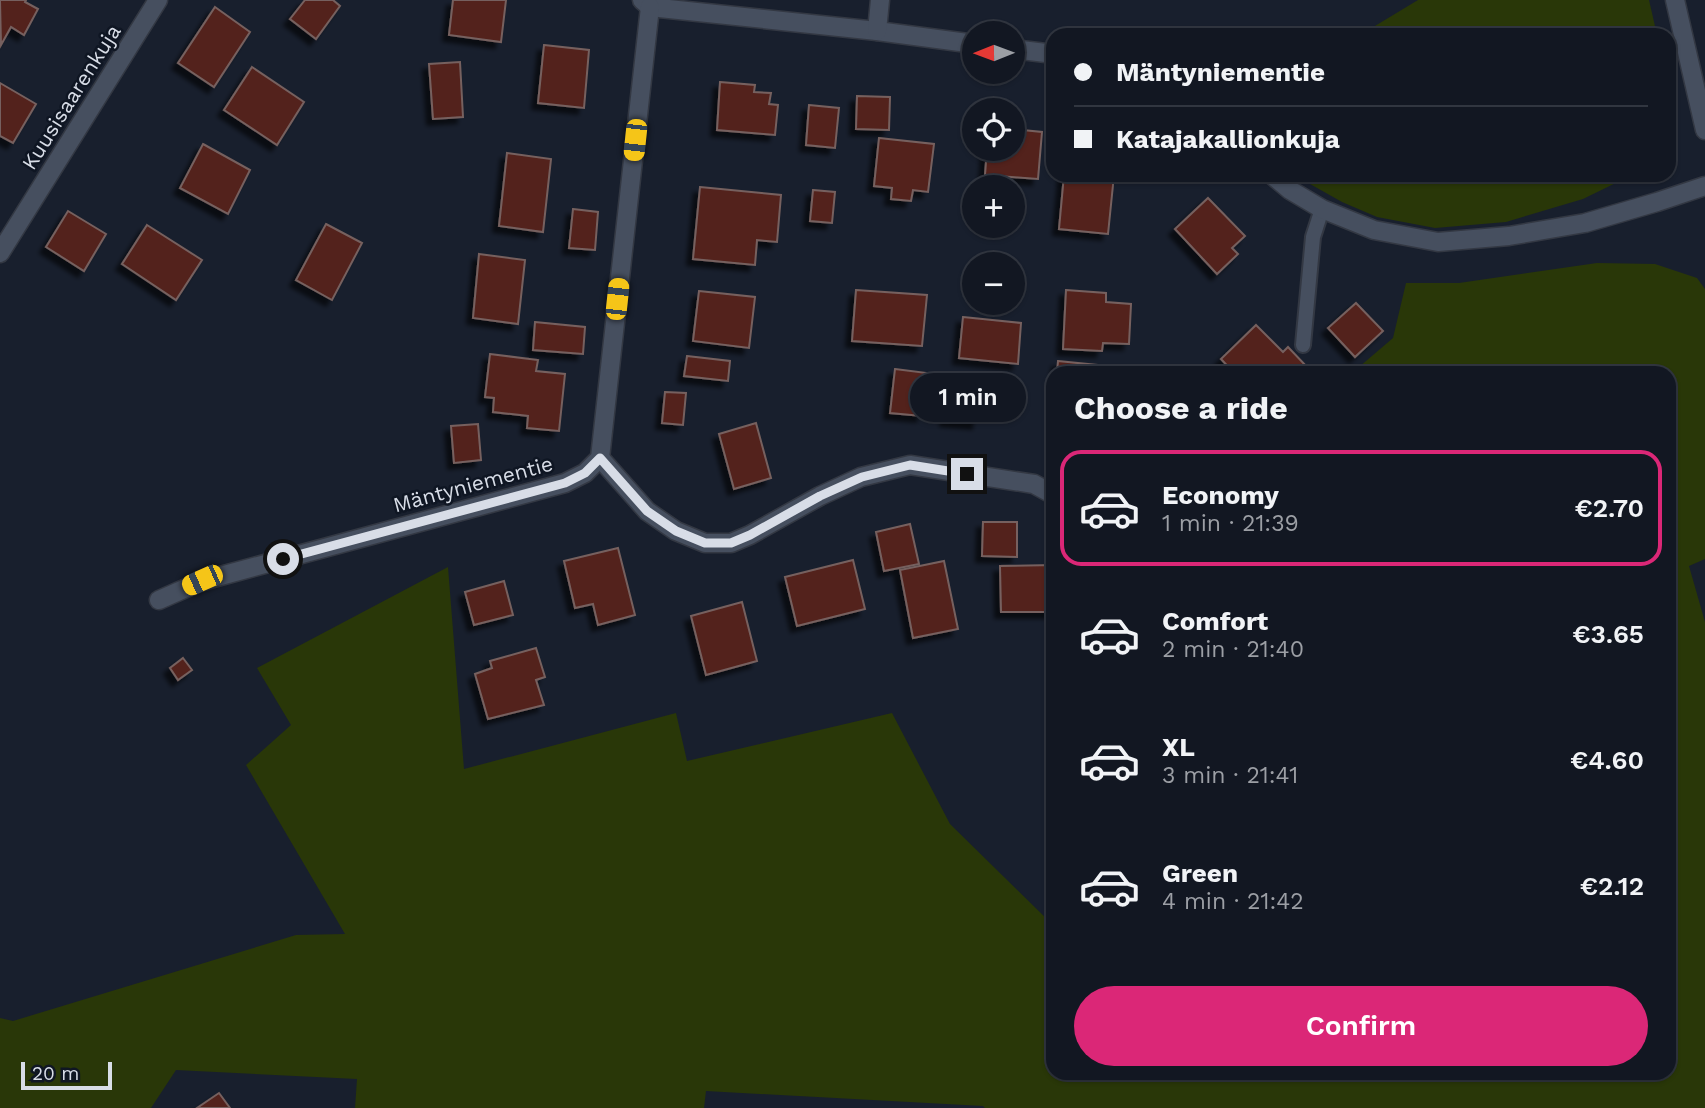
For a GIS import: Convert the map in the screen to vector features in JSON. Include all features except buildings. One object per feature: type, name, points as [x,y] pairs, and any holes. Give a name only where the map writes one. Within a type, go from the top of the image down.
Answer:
[{"type":"street","name":"Kuusisaarenkuja","points":[[0,253],[158,0]]},
{"type":"street","points":[[877,31],[880,0]]},
{"type":"street","points":[[1675,0],[1705,130]]},
{"type":"street","points":[[962,42],[646,3],[600,458],[647,511],[676,531],[705,543],[731,543],[862,477],[910,465],[1034,484],[1046,491]]},
{"type":"street","points":[[1026,51],[1046,53]]},
{"type":"street","points":[[1280,182],[1322,209],[1374,230],[1438,242],[1509,236],[1585,223],[1705,186]]},
{"type":"street","name":"Mäntyniementie","points":[[159,600],[202,580],[565,483],[585,473],[600,458]]},
{"type":"lane","points":[[1303,345],[1313,237],[1322,209]]},
{"type":"green space","points":[[1418,0],[1649,0],[1655,28],[1372,28]]},
{"type":"green space","points":[[1306,182],[1618,182],[1583,199],[1506,222],[1435,228],[1377,217],[1342,202]]},
{"type":"green space","points":[[1597,263],[1655,264],[1697,278],[1705,289],[1705,559],[1689,566],[1705,622],[1705,1108],[985,1108],[706,1091],[704,1108],[355,1108],[357,1079],[176,1070],[151,1108],[0,1108],[0,1018],[13,1021],[296,935],[345,934],[246,765],[291,725],[257,668],[448,567],[464,769],[676,713],[687,761],[892,713],[950,824],[1046,918],[1046,1080],[1676,1080],[1676,366],[1360,366],[1393,338],[1406,283],[1459,283]]},
{"type":"route","points":[[283,559],[565,483],[585,473],[600,458],[647,511],[676,531],[705,543],[731,543],[862,477],[910,465],[967,474]]}]
